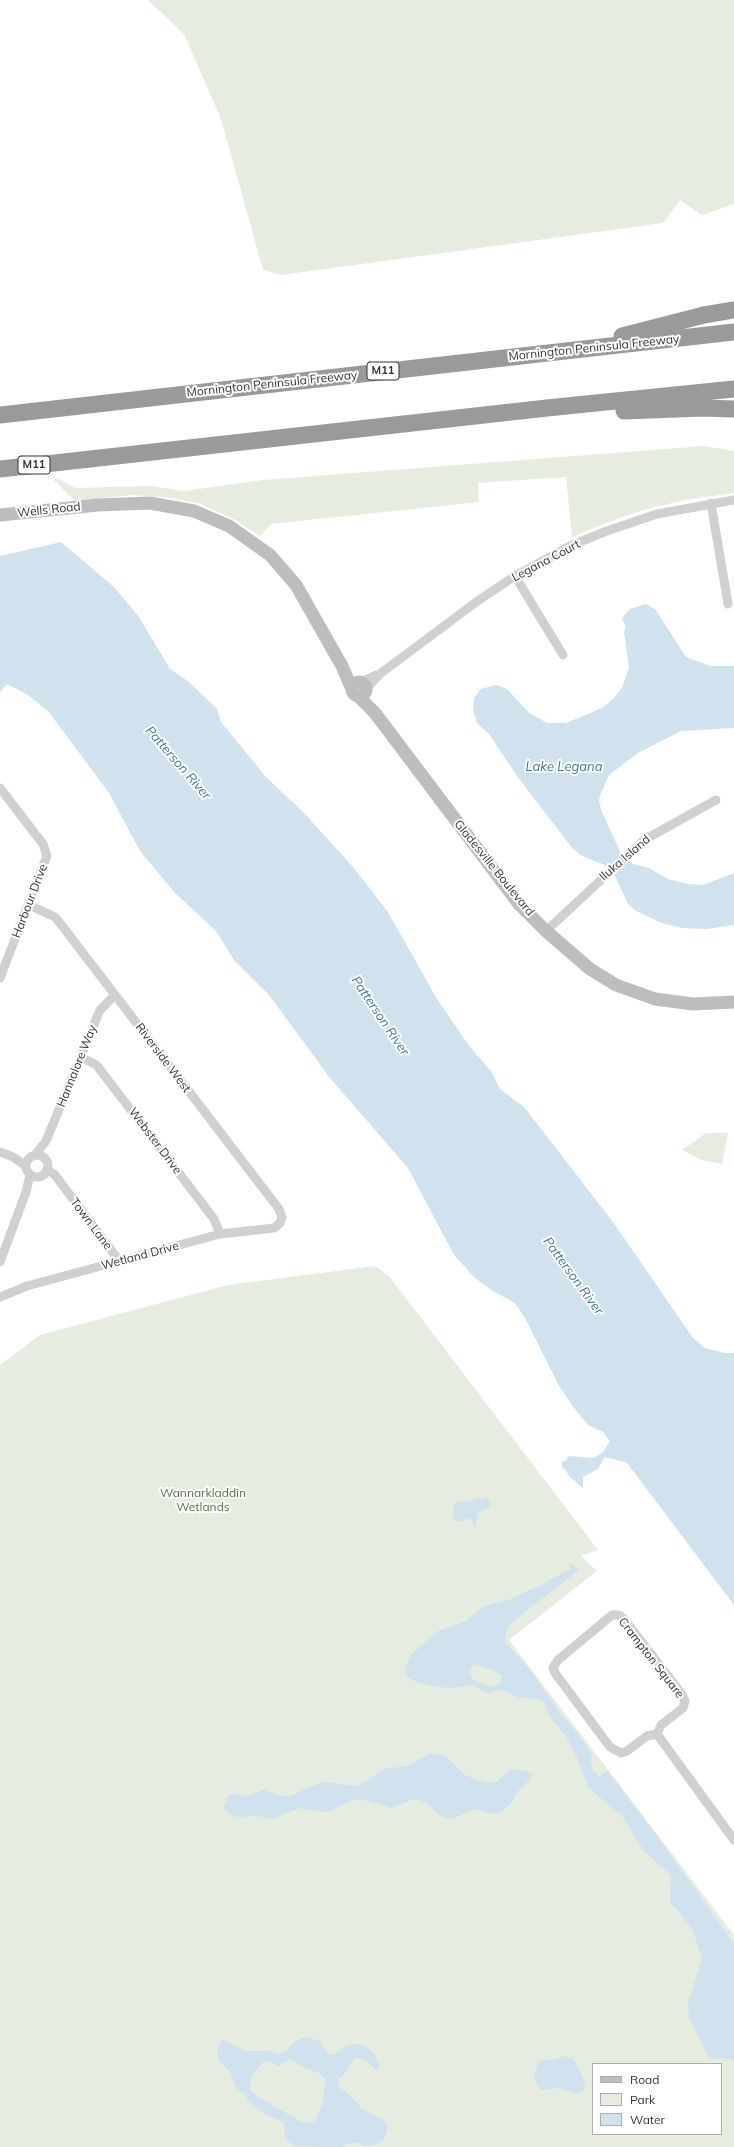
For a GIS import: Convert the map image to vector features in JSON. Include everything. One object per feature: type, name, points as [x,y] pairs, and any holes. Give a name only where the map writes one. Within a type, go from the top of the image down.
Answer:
[{"type":"highway","points":[[560,352],[704,315],[734,310]]},
{"type":"highway","name":"Mornington Peninsula Freeway","points":[[0,415],[734,332]]},
{"type":"highway","name":"M11","points":[[0,469],[547,408],[734,389]]},
{"type":"highway","points":[[547,408],[591,412],[703,408],[734,409]]},
{"type":"main road","name":"Gladesville Boulevard","points":[[98,505],[150,503],[194,511],[229,526],[262,548],[288,575],[303,595],[342,666],[360,688],[375,714],[498,877],[520,904],[546,931],[590,969],[629,990],[669,1002],[693,1004],[734,1002]]},
{"type":"main road","name":"Wells Road","points":[[0,516],[98,505]]},
{"type":"street","name":"Legana Court","points":[[360,688],[472,605],[515,576],[570,546],[604,532],[657,514],[734,500]]},
{"type":"street","points":[[711,503],[728,604]]},
{"type":"street","points":[[515,576],[563,655]]},
{"type":"street","name":"Harbour Drive","points":[[0,788],[46,850],[46,860],[0,978]]},
{"type":"street","name":"Iluka Island","points":[[546,931],[624,856],[661,829],[716,800]]},
{"type":"street","name":"Riverside West","points":[[30,904],[55,918],[60,923],[279,1209],[282,1214],[280,1223]]},
{"type":"street","name":"Hannalore Way","points":[[47,1169],[45,1159],[46,1141],[100,1010],[115,995]]},
{"type":"street","name":"Webster Drive","points":[[80,1058],[98,1067],[214,1219],[220,1234]]},
{"type":"street","name":"Hannalore Way","points":[[29,1160],[46,1141]]},
{"type":"street","points":[[0,1152],[13,1157],[29,1160],[45,1159]]},
{"type":"street","points":[[29,1160],[35,1176]]},
{"type":"street","points":[[0,1262],[26,1192],[35,1176],[47,1169]]},
{"type":"street","name":"Town Lane","points":[[47,1169],[62,1186],[120,1262]]},
{"type":"street","name":"Town Lane","points":[[35,1176],[62,1186]]},
{"type":"street","name":"Wetland Drive","points":[[0,1296],[27,1286],[220,1234],[274,1228],[280,1223]]},
{"type":"street","name":"Crampton Square","points":[[612,1615],[619,1615],[624,1619],[684,1697],[683,1708],[661,1725],[656,1734],[645,1737],[623,1753],[616,1752],[554,1671],[556,1661],[612,1615]]},
{"type":"street","points":[[656,1734],[714,1810],[734,1840]]},
{"type":"green space","points":[[148,0],[734,0],[734,204],[702,215],[680,200],[663,223],[281,275],[263,270],[221,119],[184,34]]},
{"type":"green space","points":[[704,446],[734,451],[734,493],[685,500],[643,510],[572,537],[566,477],[478,483],[479,502],[271,524],[260,536],[233,519],[198,503],[163,497],[132,495],[75,501],[54,480],[59,479],[75,488],[150,486],[184,491],[263,480]]},
{"type":"green space","points":[[706,1133],[728,1133],[722,1164],[701,1160],[682,1150]]},
{"type":"green space","name":"Wannarkladdin Wetlands","points":[[375,1266],[389,1276],[598,1550],[581,1556],[597,1571],[509,1640],[734,1935],[734,2147],[0,2147],[0,1365],[40,1335],[228,1285]]},
{"type":"water","name":"Patterson River","points":[[61,542],[115,588],[139,617],[170,669],[189,682],[217,709],[221,722],[266,777],[304,813],[353,867],[388,912],[437,999],[470,1047],[491,1071],[500,1089],[524,1107],[613,1222],[693,1338],[705,1348],[724,1353],[734,1353],[734,1605],[627,1463],[610,1458],[604,1458],[598,1469],[583,1477],[583,1488],[570,1477],[564,1468],[562,1468],[562,1461],[565,1461],[569,1456],[594,1458],[603,1452],[610,1441],[603,1432],[588,1425],[574,1408],[558,1384],[525,1318],[515,1303],[491,1290],[474,1277],[454,1255],[408,1168],[330,1078],[269,995],[234,960],[216,931],[175,893],[140,851],[109,793],[48,711],[28,695],[7,684],[0,692],[0,556]]},
{"type":"water","name":"Lake Legana","points":[[646,604],[656,610],[686,657],[710,666],[734,666],[734,728],[681,731],[638,753],[609,775],[599,800],[601,810],[620,851],[633,864],[649,868],[668,879],[688,884],[703,885],[734,873],[734,925],[707,929],[682,928],[662,923],[636,911],[628,904],[615,876],[605,865],[582,856],[572,848],[517,776],[489,734],[477,723],[473,710],[474,698],[481,689],[496,685],[507,689],[528,712],[547,723],[566,723],[602,708],[613,699],[622,688],[629,668],[624,632],[626,627],[622,618],[630,609]]},
{"type":"water","points":[[478,1497],[481,1500],[486,1497],[491,1503],[488,1509],[478,1512],[475,1528],[470,1518],[458,1522],[453,1517],[454,1505],[457,1502],[474,1500]]},
{"type":"water","points":[[569,1562],[579,1570],[511,1623],[506,1633],[506,1643],[531,1671],[558,1710],[592,1754],[590,1762],[593,1770],[599,1777],[607,1770],[657,1836],[734,1944],[734,2061],[725,2058],[710,2059],[689,2018],[688,2003],[702,1958],[692,1928],[670,1902],[671,1875],[644,1851],[623,1817],[588,1787],[578,1760],[566,1736],[548,1714],[545,1704],[541,1700],[517,1697],[501,1689],[489,1694],[473,1685],[454,1688],[436,1687],[414,1681],[407,1676],[405,1669],[411,1655],[438,1631],[464,1622],[485,1606],[511,1599],[570,1569]],"holes":[[[476,1664],[500,1674],[502,1678],[499,1684],[490,1687],[472,1679],[469,1671],[473,1665]]]},
{"type":"water","points":[[431,1753],[445,1756],[465,1775],[488,1783],[496,1782],[512,1769],[526,1771],[532,1774],[532,1777],[518,1791],[510,1805],[501,1812],[494,1814],[474,1809],[452,1819],[441,1816],[425,1802],[418,1800],[411,1800],[392,1808],[360,1799],[353,1800],[331,1811],[324,1812],[299,1808],[272,1819],[258,1816],[236,1817],[224,1808],[228,1795],[234,1794],[248,1796],[263,1790],[283,1796],[290,1796],[323,1782],[359,1786],[384,1769],[408,1766]]},
{"type":"water","points":[[307,2037],[319,2041],[329,2055],[333,2055],[344,2047],[354,2044],[364,2046],[373,2052],[380,2066],[377,2071],[366,2060],[355,2058],[342,2077],[338,2079],[339,2087],[353,2098],[362,2109],[385,2121],[388,2127],[384,2139],[378,2144],[365,2146],[358,2143],[349,2143],[342,2147],[294,2146],[285,2138],[284,2123],[260,2111],[248,2101],[246,2096],[236,2088],[230,2072],[220,2062],[217,2055],[220,2042],[224,2040],[245,2051],[270,2051],[278,2055],[288,2050],[295,2041]],"holes":[[[290,2059],[307,2069],[319,2073],[326,2080],[323,2103],[314,2123],[300,2121],[258,2097],[250,2089],[251,2078],[263,2062],[268,2061],[279,2066]]]},
{"type":"water","points":[[565,2056],[573,2058],[582,2074],[585,2085],[583,2091],[577,2094],[559,2088],[541,2090],[534,2079],[538,2063],[541,2060],[553,2060]]}]
